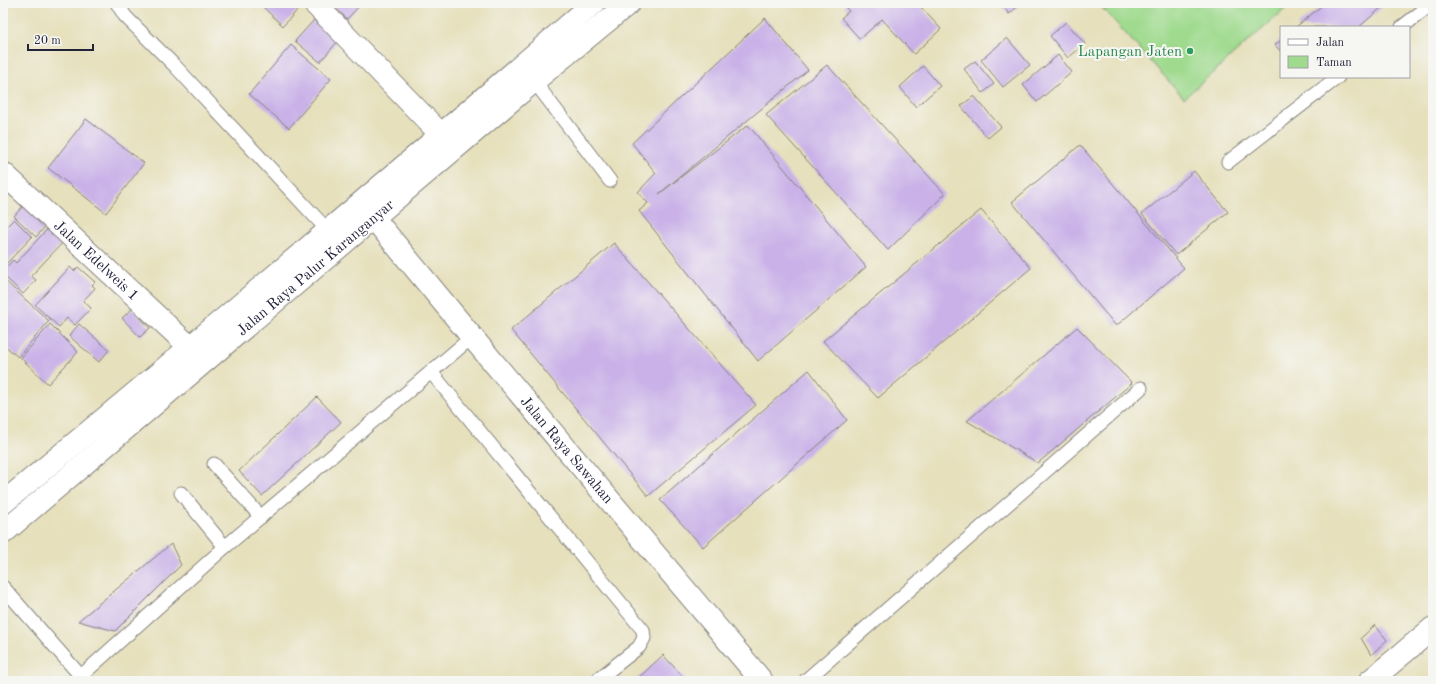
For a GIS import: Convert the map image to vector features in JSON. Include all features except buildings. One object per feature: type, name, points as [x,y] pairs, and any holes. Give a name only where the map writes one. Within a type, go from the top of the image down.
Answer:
[{"type":"main road","points":[[314,3],[448,142]]},
{"type":"main road","name":"Jalan Raya Palur Karanganyar","points":[[3,503],[180,338],[323,225],[368,210],[448,142],[594,3]]},
{"type":"main road","name":"Jalan Raya Palur Karanganyar","points":[[448,142],[534,81],[629,3]]},
{"type":"main road","name":"Jalan Edelweis 1","points":[[3,172],[180,338]]},
{"type":"main road","name":"Jalan Raya Sawahan","points":[[368,210],[472,337],[762,681]]},
{"type":"main road","name":"Jalan Raya Palur Karanganyar","points":[[3,532],[323,225]]},
{"type":"main road","points":[[1370,681],[1433,628]]},
{"type":"lane","points":[[117,3],[125,16],[175,66],[323,225]]},
{"type":"lane","points":[[1403,26],[1425,9],[1433,5]]},
{"type":"lane","points":[[1228,162],[1337,78]]},
{"type":"lane","points":[[534,81],[610,180]]},
{"type":"lane","points":[[3,587],[83,678],[225,547],[472,337]]},
{"type":"lane","points":[[431,372],[643,630],[644,638],[639,647],[596,681]]},
{"type":"lane","points":[[805,681],[1141,388]]},
{"type":"lane","points":[[214,464],[261,517]]},
{"type":"lane","points":[[181,493],[225,547]]},
{"type":"green space","name":"Lapangan Jaten","points":[[1098,3],[1292,3],[1184,98]]},
{"type":"place","name":"Lapangan Jaten","points":[[1190,51]]}]
